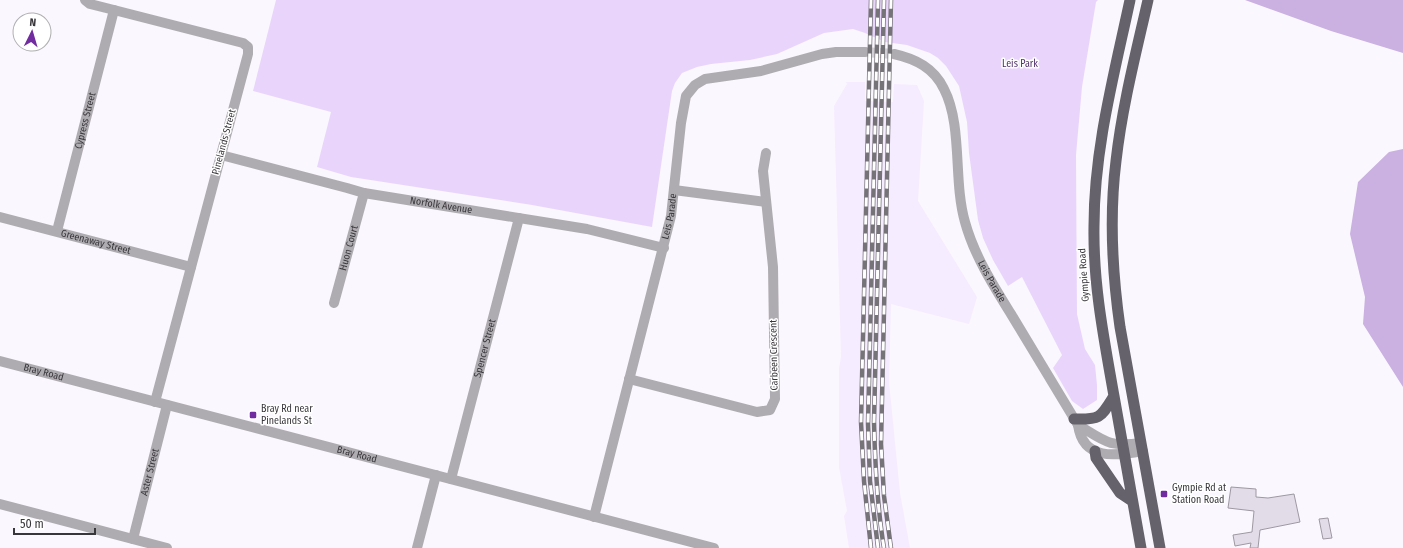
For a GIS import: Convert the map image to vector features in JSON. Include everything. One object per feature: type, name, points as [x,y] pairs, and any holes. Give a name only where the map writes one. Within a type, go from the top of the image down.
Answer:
[{"type":"highway","name":"Gympie Road","points":[[1130,0],[1102,132],[1094,206],[1094,247],[1097,293],[1141,548]]},
{"type":"highway","points":[[1148,0],[1118,143],[1114,181],[1112,226],[1117,305],[1160,548]]},
{"type":"highway","points":[[1076,422],[1098,417],[1104,412],[1114,396]]},
{"type":"highway","points":[[1095,451],[1096,458],[1120,493],[1132,501]]},
{"type":"street","name":"Pinelands Street","points":[[85,0],[90,4],[243,43],[248,47],[248,54],[155,402]]},
{"type":"street","name":"Cypress Street","points":[[57,231],[114,10]]},
{"type":"street","name":"Leis Parade","points":[[594,517],[671,216],[686,96],[695,85],[705,79],[761,71],[822,54],[865,52]]},
{"type":"street","name":"Leis Parade","points":[[894,54],[908,57],[927,67],[936,76],[944,89],[949,101],[954,128],[960,201],[964,221],[973,244],[993,285],[1076,422],[1079,435],[1085,444],[1095,451],[1109,455],[1123,450],[1142,447]]},
{"type":"street","name":"Carbeen Crescent","points":[[630,379],[758,412],[770,410],[775,399],[773,268],[763,171],[766,153]]},
{"type":"street","name":"Norfolk Avenue","points":[[221,155],[364,193],[587,229],[664,248]]},
{"type":"street","points":[[674,190],[766,202]]},
{"type":"street","name":"Huon Court","points":[[334,302],[364,193]]},
{"type":"street","name":"Greenaway Street","points":[[0,216],[191,267]]},
{"type":"street","name":"Spencer Street","points":[[451,479],[520,218]]},
{"type":"street","name":"Bray Road","points":[[0,361],[714,548]]},
{"type":"street","name":"Aster Street","points":[[133,539],[168,405]]},
{"type":"street","name":"Leis Parade","points":[[1076,422],[1102,441],[1123,450]]},
{"type":"street","points":[[417,548],[436,475]]},
{"type":"street","points":[[0,504],[167,548]]},
{"type":"shaded area","points":[[1245,0],[1403,0],[1403,53],[1331,31]]},
{"type":"shaded area","points":[[846,82],[865,82],[865,101],[893,102],[894,84],[917,85],[924,101],[918,201],[977,297],[969,324],[891,304],[889,382],[900,493],[910,548],[849,548],[844,516],[847,511],[839,467],[839,369],[841,356],[834,106],[847,84]]},
{"type":"shaded area","points":[[1403,149],[1403,387],[1363,324],[1365,297],[1350,234],[1358,182],[1389,152]]},
{"type":"green space","name":"Leis Park","points":[[276,0],[1098,0],[1096,2],[1082,87],[1076,155],[1077,314],[1085,349],[1095,365],[1097,400],[1083,409],[1072,401],[1053,368],[1062,355],[1022,277],[1008,286],[993,260],[983,238],[978,220],[969,153],[967,122],[959,86],[946,66],[930,53],[907,45],[885,42],[853,29],[824,33],[777,54],[750,60],[711,64],[697,67],[682,73],[675,83],[672,91],[652,227],[532,205],[351,177],[317,167],[331,112],[253,91]]},
{"type":"building","points":[[1231,487],[1256,489],[1256,497],[1268,498],[1294,494],[1300,522],[1260,530],[1258,548],[1250,548],[1251,543],[1235,546],[1233,535],[1252,532],[1254,511],[1228,508]]},
{"type":"building","points":[[1328,518],[1332,538],[1323,539],[1319,519]]},
{"type":"tunnel","points":[[865,52],[894,54]]},
{"type":"railway","points":[[871,0],[861,422],[864,481],[871,548]]},
{"type":"railway","points":[[878,0],[868,424],[870,481],[878,548]]},
{"type":"railway","points":[[884,0],[874,422],[877,485],[884,548]]},
{"type":"railway","points":[[891,0],[881,444],[884,496],[891,548]]},
{"type":"place","name":"Bray Rd near Pinelands St","points":[[253,415]]},
{"type":"place","name":"Gympie Rd at Station Road","points":[[1164,494]]}]
